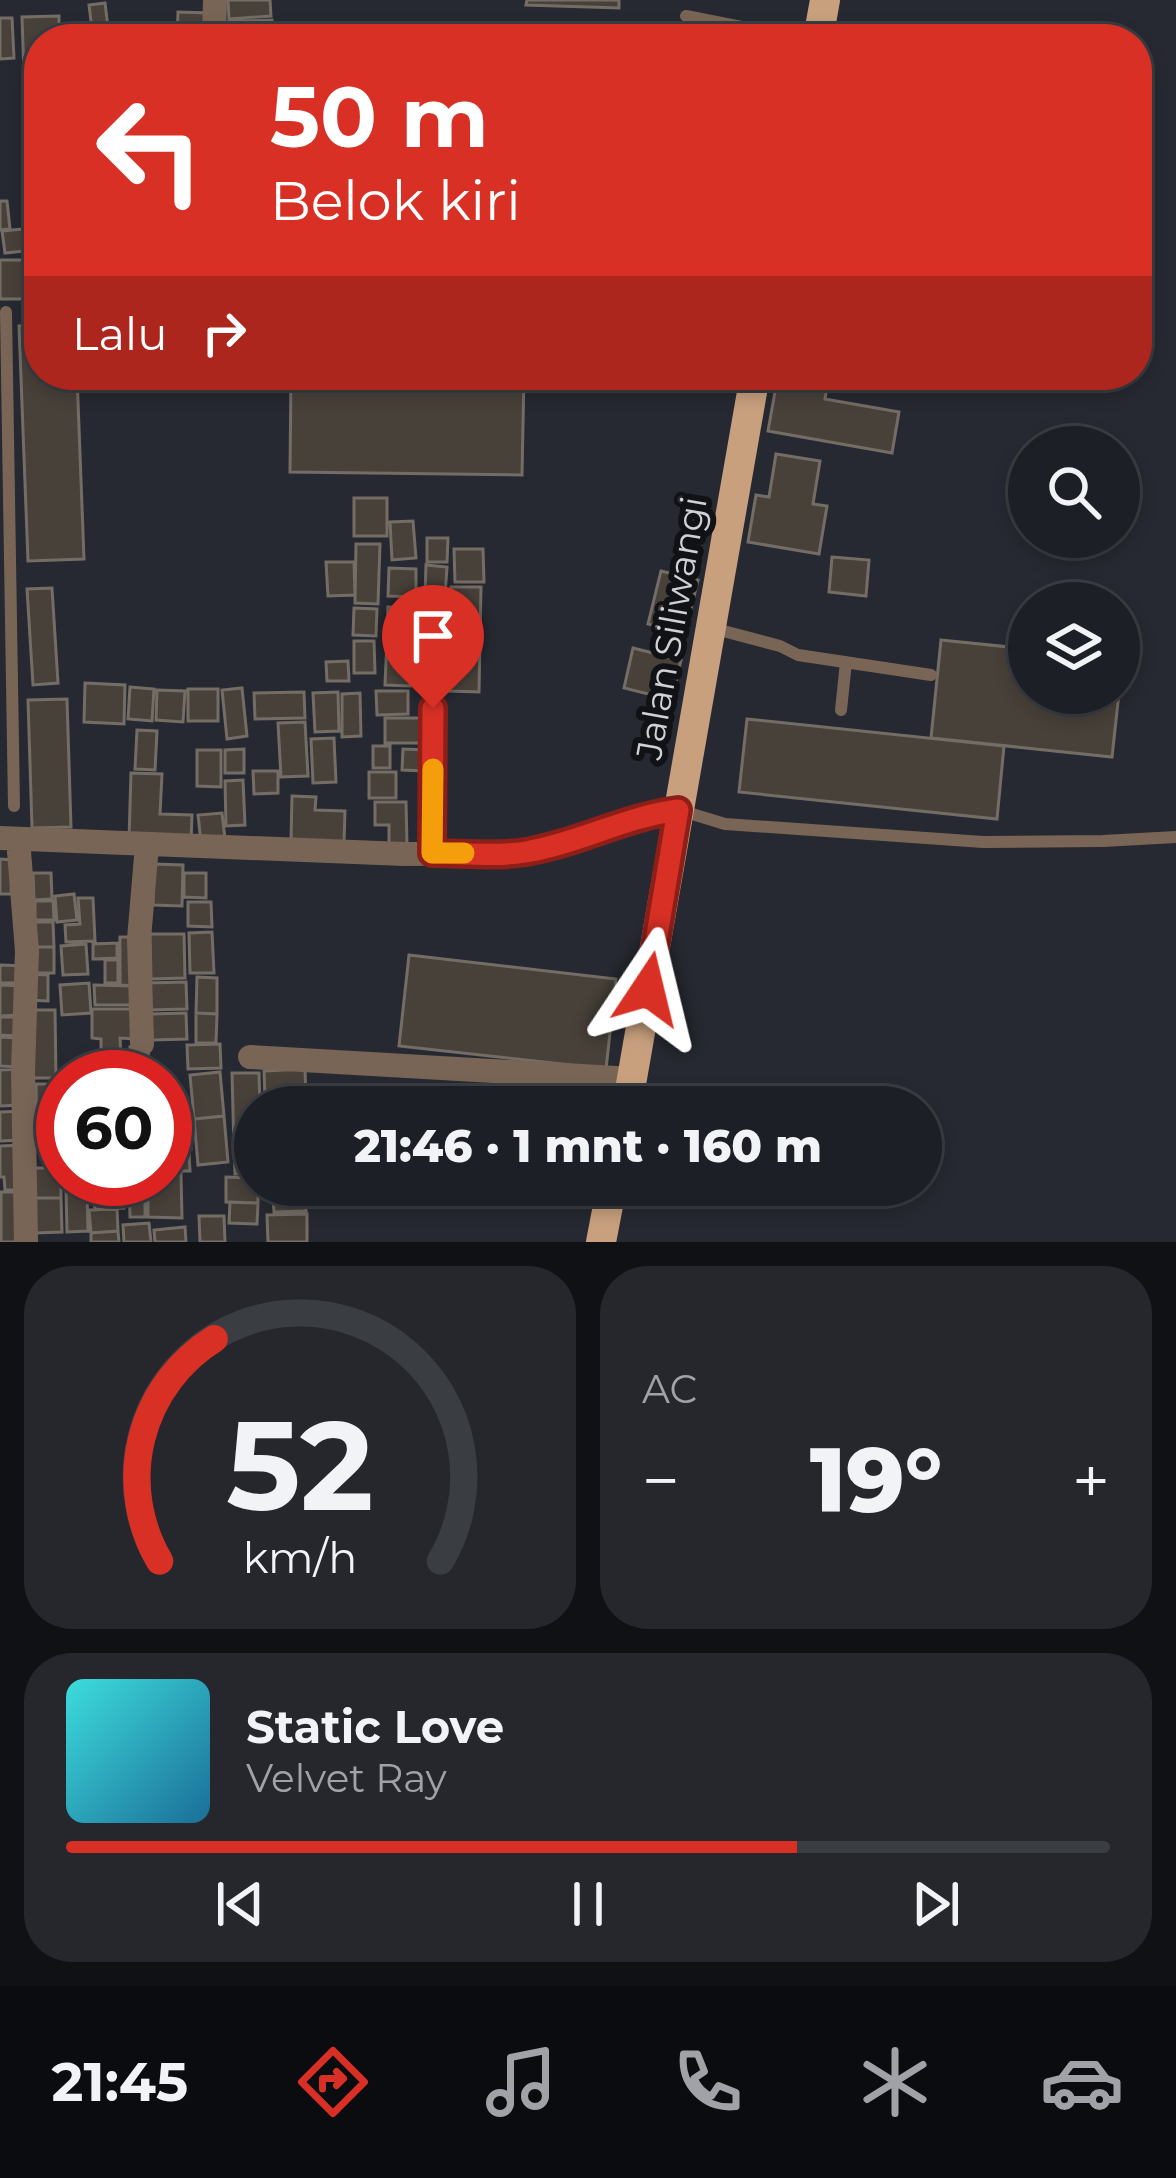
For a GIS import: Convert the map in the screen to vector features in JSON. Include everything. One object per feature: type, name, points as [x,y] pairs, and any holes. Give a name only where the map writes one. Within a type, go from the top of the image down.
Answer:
[{"type":"main road","name":"Jalan Siliwangi","points":[[631,1086],[752,390]]},
{"type":"main road","points":[[601,1242],[608,1206]]},
{"type":"street","points":[[432,853],[433,708]]},
{"type":"street","points":[[26,1242],[27,951],[9,838],[404,854],[522,853],[583,838],[630,819],[678,810]]},
{"type":"street","points":[[142,1044],[139,939],[147,845]]},
{"type":"street","points":[[250,1057],[556,1086]]},
{"type":"lane","points":[[686,16],[726,24]]},
{"type":"lane","points":[[9,312],[14,806]]},
{"type":"lane","points":[[711,628],[798,655],[931,675]]},
{"type":"lane","points":[[841,710],[846,662]]},
{"type":"lane","points":[[678,810],[725,824],[983,842],[1176,837]]},
{"type":"building","points":[[228,0],[270,0],[271,16],[229,19]]},
{"type":"building","points":[[527,0],[619,0],[619,8],[526,5]]},
{"type":"building","points":[[105,3],[108,24],[91,24],[89,5]]},
{"type":"building","points":[[178,12],[208,13],[208,24],[178,24]]},
{"type":"building","points":[[59,16],[59,24],[24,24],[24,75],[22,17]]},
{"type":"building","points":[[0,18],[12,18],[14,58],[0,59]]},
{"type":"building","points":[[272,20],[272,24],[219,24]]},
{"type":"building","points":[[0,201],[7,201],[10,229],[0,230]]},
{"type":"building","points":[[23,229],[24,251],[5,253],[2,231]]},
{"type":"building","points":[[0,260],[24,260],[24,299],[0,299]]},
{"type":"building","points":[[19,326],[24,326],[24,390],[78,390],[84,559],[28,561]]},
{"type":"building","points":[[291,390],[524,390],[522,475],[290,472]]},
{"type":"building","points":[[775,390],[826,390],[825,399],[899,412],[892,453],[768,431]]},
{"type":"building","points":[[776,454],[820,461],[813,504],[827,506],[819,554],[748,542],[756,495],[769,497]]},
{"type":"building","points":[[354,498],[387,498],[387,536],[354,536]]},
{"type":"building","points":[[413,521],[416,558],[392,560],[390,522]]},
{"type":"building","points":[[427,538],[448,538],[447,562],[427,562]]},
{"type":"building","points":[[356,544],[380,544],[378,604],[355,603]]},
{"type":"building","points":[[454,549],[483,549],[484,582],[455,582]]},
{"type":"building","points":[[832,557],[869,560],[866,596],[829,592]]},
{"type":"building","points":[[326,562],[354,562],[355,595],[328,596]]},
{"type":"building","points":[[426,565],[447,567],[445,596],[425,595]]},
{"type":"building","points":[[389,568],[416,569],[416,597],[388,596]]},
{"type":"building","points":[[661,571],[698,580],[685,633],[648,624]]},
{"type":"building","points":[[451,587],[481,587],[479,692],[449,691]]},
{"type":"building","points":[[52,588],[58,683],[33,685],[27,589]]},
{"type":"building","points":[[388,607],[413,608],[412,632],[387,631]]},
{"type":"building","points":[[354,608],[377,609],[376,636],[353,635]]},
{"type":"building","points":[[445,617],[446,644],[419,645],[419,618]]},
{"type":"building","points":[[387,638],[412,640],[410,686],[385,685]]},
{"type":"building","points":[[941,640],[1008,647],[1008,714],[1117,714],[1112,757],[931,738]]},
{"type":"building","points":[[354,641],[374,641],[375,673],[354,673]]},
{"type":"building","points":[[633,648],[681,660],[672,700],[624,688]]},
{"type":"building","points":[[419,652],[443,652],[443,675],[420,676]]},
{"type":"building","points":[[348,661],[349,681],[327,681],[326,662]]},
{"type":"building","points":[[85,683],[125,685],[124,724],[84,722]]},
{"type":"building","points":[[130,687],[154,689],[152,721],[128,719]]},
{"type":"building","points":[[242,688],[247,736],[227,739],[222,690]]},
{"type":"building","points":[[188,689],[218,689],[218,721],[188,721]]},
{"type":"building","points":[[157,690],[185,691],[183,722],[156,720]]},
{"type":"building","points":[[376,691],[408,691],[408,714],[377,715]]},
{"type":"building","points":[[304,692],[305,718],[255,719],[254,693]]},
{"type":"building","points":[[338,692],[339,731],[315,732],[313,693]]},
{"type":"building","points":[[360,693],[361,736],[342,737],[342,694]]},
{"type":"building","points":[[67,699],[71,827],[32,828],[28,700]]},
{"type":"building","points":[[385,718],[420,718],[420,743],[385,743]]},
{"type":"building","points":[[747,719],[1004,746],[997,819],[739,792]]},
{"type":"building","points":[[305,722],[308,776],[281,777],[278,723]]},
{"type":"building","points":[[137,730],[157,731],[155,770],[135,769]]},
{"type":"building","points":[[334,738],[336,782],[313,783],[311,739]]},
{"type":"building","points":[[373,746],[390,746],[390,768],[373,768]]},
{"type":"building","points":[[244,749],[244,773],[225,773],[225,750]]},
{"type":"building","points":[[403,749],[426,750],[425,771],[402,770]]},
{"type":"building","points":[[197,750],[221,750],[221,787],[197,786]]},
{"type":"building","points":[[253,771],[278,771],[278,793],[254,794]]},
{"type":"building","points":[[369,772],[396,772],[396,798],[369,798]]},
{"type":"building","points":[[131,773],[162,774],[160,814],[192,815],[191,842],[129,839]]},
{"type":"building","points":[[243,780],[245,825],[226,826],[225,781]]},
{"type":"building","points":[[292,796],[316,797],[315,810],[345,811],[344,842],[291,841]]},
{"type":"building","points":[[375,802],[406,802],[407,844],[389,845],[389,825],[375,825]]},
{"type":"building","points":[[222,813],[225,839],[201,842],[198,815]]},
{"type":"building","points":[[0,859],[12,860],[11,894],[0,894]]},
{"type":"building","points":[[154,864],[183,865],[182,906],[153,905]]},
{"type":"building","points":[[33,873],[51,873],[52,899],[34,900]]},
{"type":"building","points":[[184,873],[206,873],[206,898],[184,897]]},
{"type":"building","points":[[74,894],[77,920],[57,922],[55,896]]},
{"type":"building","points":[[78,898],[93,898],[95,941],[66,942],[65,925],[80,924]]},
{"type":"building","points":[[35,901],[53,901],[54,920],[35,920]]},
{"type":"building","points":[[188,902],[211,902],[212,927],[188,926]]},
{"type":"building","points":[[32,922],[53,922],[54,947],[32,947]]},
{"type":"building","points":[[212,932],[214,973],[190,973],[189,933]]},
{"type":"building","points":[[150,934],[184,934],[185,978],[151,979]]},
{"type":"building","points":[[120,937],[135,937],[135,986],[120,985]]},
{"type":"building","points":[[117,943],[117,958],[93,959],[93,944]]},
{"type":"building","points":[[86,944],[88,974],[63,975],[61,946]]},
{"type":"building","points":[[32,947],[54,947],[54,973],[33,973]]},
{"type":"building","points":[[409,955],[616,979],[606,1069],[399,1046]]},
{"type":"building","points":[[105,960],[118,960],[118,983],[105,983]]},
{"type":"building","points":[[0,965],[25,966],[25,983],[0,983]]},
{"type":"building","points":[[30,974],[48,975],[48,1001],[29,1000]]},
{"type":"building","points":[[197,977],[217,978],[217,1014],[196,1013]]},
{"type":"building","points":[[186,982],[187,1009],[148,1010],[147,983]]},
{"type":"building","points":[[89,983],[91,1013],[62,1015],[60,985]]},
{"type":"building","points":[[0,985],[22,986],[22,1015],[0,1016]]},
{"type":"building","points":[[94,985],[135,986],[135,1005],[95,1005]]},
{"type":"building","points":[[92,1009],[135,1009],[135,1039],[120,1038],[121,1050],[101,1050],[101,1039],[92,1038]]},
{"type":"building","points":[[31,1010],[55,1010],[56,1050],[36,1050],[36,1078],[32,1078]]},
{"type":"building","points":[[186,1013],[187,1039],[152,1040],[151,1014]]},
{"type":"building","points":[[196,1013],[217,1014],[216,1043],[196,1043]]},
{"type":"building","points":[[0,1017],[17,1017],[17,1036],[0,1035]]},
{"type":"building","points":[[0,1037],[19,1038],[18,1067],[0,1066]]},
{"type":"building","points":[[220,1044],[221,1068],[192,1069],[192,1050],[187,1045]]},
{"type":"building","points":[[20,1069],[21,1105],[0,1106],[0,1070]]},
{"type":"building","points":[[305,1069],[306,1086],[265,1086],[264,1071]]},
{"type":"building","points":[[220,1072],[224,1116],[194,1119],[192,1075]]},
{"type":"building","points":[[232,1073],[259,1073],[259,1086],[234,1086],[234,1150]]},
{"type":"building","points":[[23,1111],[24,1140],[0,1141],[0,1112]]},
{"type":"building","points":[[224,1116],[228,1162],[198,1165],[194,1119]]},
{"type":"building","points":[[22,1145],[24,1190],[5,1190],[0,1146]]},
{"type":"building","points":[[226,1177],[234,1177],[234,1202],[226,1202]]},
{"type":"building","points":[[1,1192],[23,1192],[24,1242],[1,1242]]},
{"type":"building","points":[[34,1198],[36,1206],[61,1206],[62,1232],[35,1233]]},
{"type":"building","points":[[230,1202],[258,1206],[257,1224],[229,1223]]},
{"type":"building","points":[[66,1206],[87,1206],[88,1231],[67,1232]]},
{"type":"building","points":[[130,1206],[145,1206],[145,1217],[130,1217]]},
{"type":"building","points":[[148,1206],[182,1206],[182,1218],[148,1217]]},
{"type":"building","points":[[274,1206],[306,1206],[306,1211],[274,1212]]},
{"type":"building","points":[[117,1208],[118,1231],[91,1233],[89,1210]]},
{"type":"building","points":[[307,1214],[307,1242],[268,1242],[267,1215]]},
{"type":"building","points":[[199,1216],[224,1216],[225,1242],[200,1242]]},
{"type":"building","points":[[149,1223],[151,1242],[124,1242],[123,1225]]},
{"type":"building","points":[[185,1227],[186,1242],[155,1242],[154,1230]]},
{"type":"building","points":[[118,1231],[119,1242],[91,1242],[91,1233]]},
{"type":"slow traffic","points":[[433,769],[432,853],[464,853]]},
{"type":"route","points":[[433,708],[432,853],[522,853],[583,838],[630,819],[678,810],[648,989]]}]
